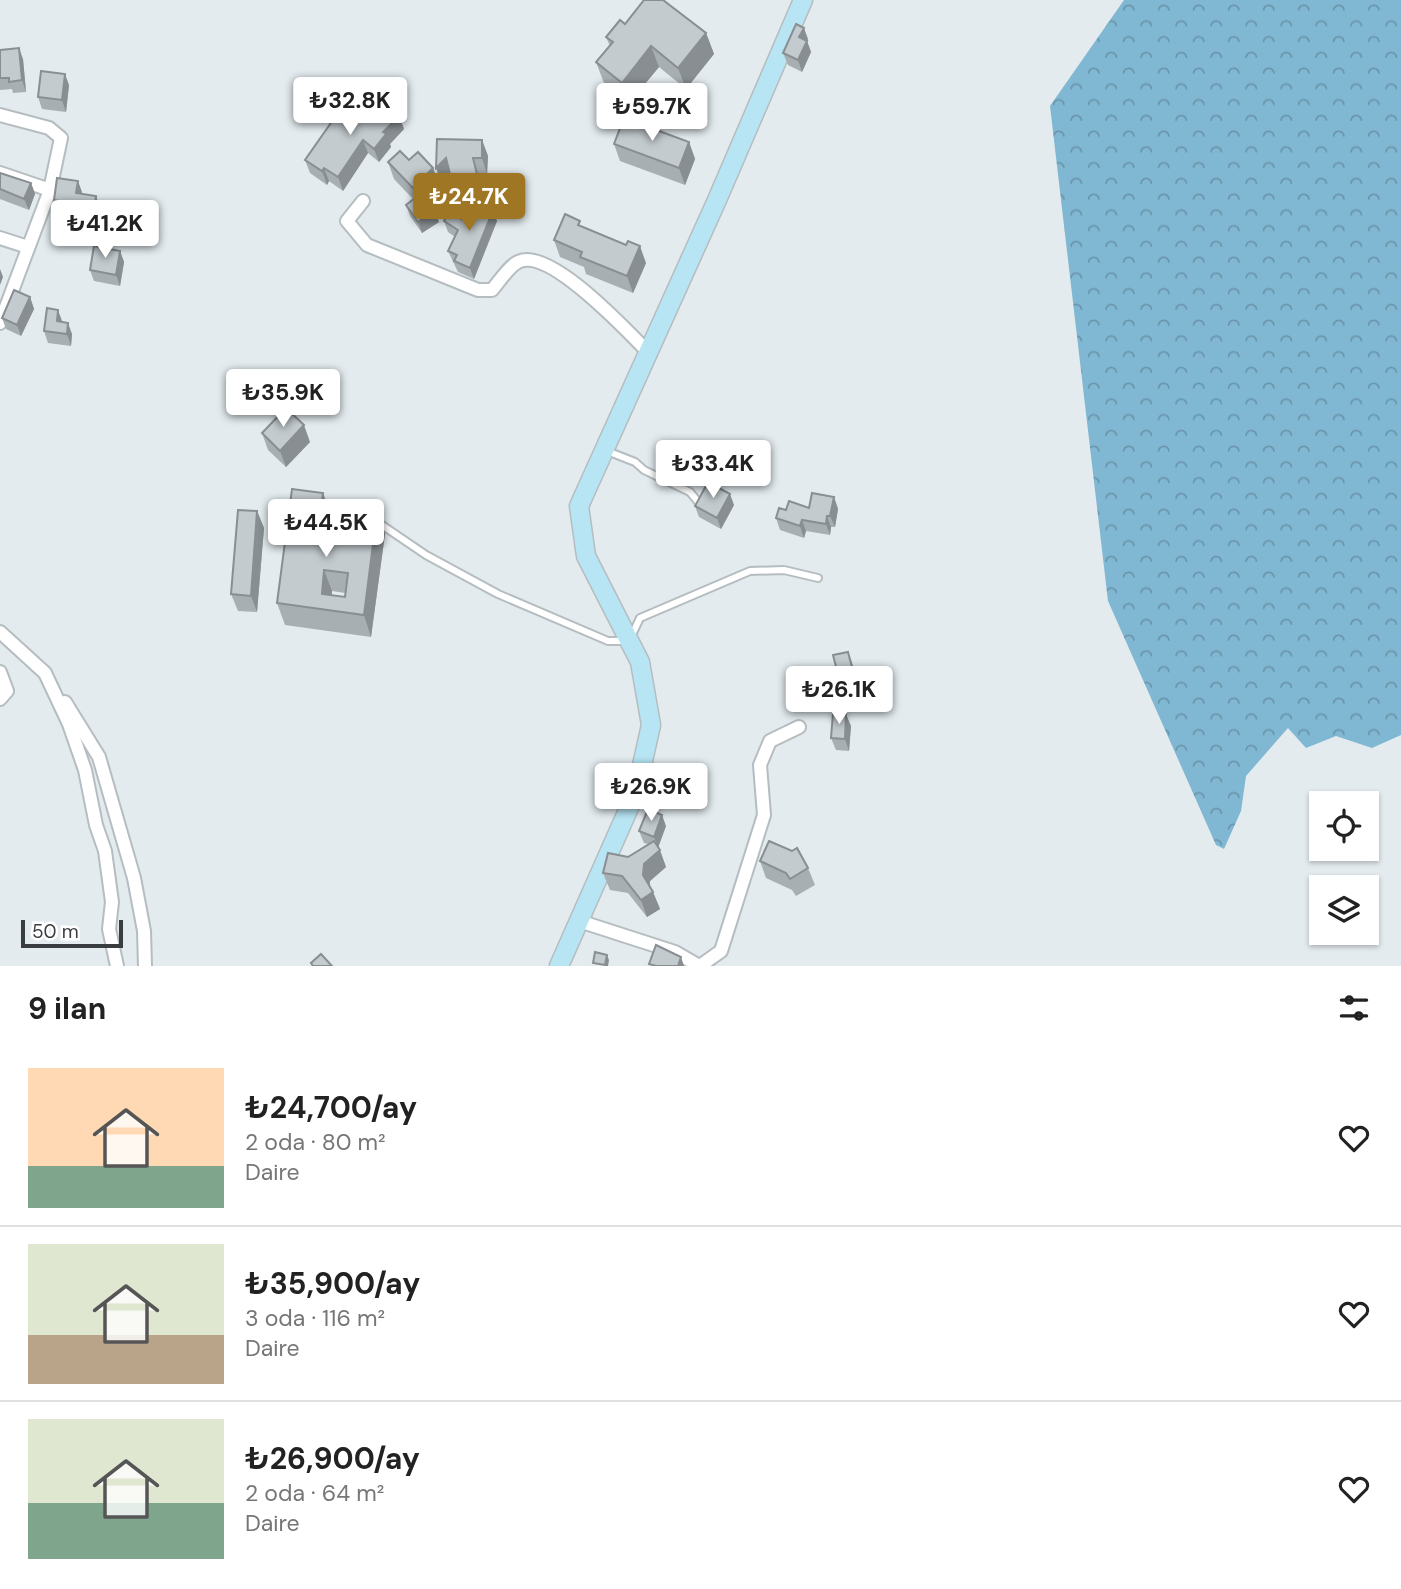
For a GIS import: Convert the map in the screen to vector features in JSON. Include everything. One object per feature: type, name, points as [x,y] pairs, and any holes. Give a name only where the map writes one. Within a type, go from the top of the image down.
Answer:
[{"type":"street","points":[[559,966],[636,792],[651,725],[640,662],[586,556],[579,506],[803,0]]},
{"type":"street","points":[[0,114],[49,128],[61,138],[50,190],[0,323]]},
{"type":"street","points":[[0,173],[50,190]]},
{"type":"street","points":[[363,201],[347,220],[367,245],[478,290],[492,290],[517,262],[533,259],[599,301],[648,352]]},
{"type":"street","points":[[0,238],[28,247]]},
{"type":"street","points":[[0,632],[45,673],[75,715],[99,757],[135,878],[144,931],[145,966]]},
{"type":"street","points":[[0,672],[7,691],[0,699]]},
{"type":"street","points":[[45,673],[69,724],[85,770],[96,825],[105,851],[112,902],[109,929],[117,966]]},
{"type":"street","points":[[579,921],[675,952],[700,966],[721,951],[764,815],[760,765],[770,741],[799,727]]},
{"type":"lane","points":[[605,450],[635,462],[644,470],[690,492],[699,503]]},
{"type":"lane","points":[[374,520],[426,555],[498,594],[608,641],[629,641],[640,618],[750,571],[784,570],[818,579]]},
{"type":"green space","points":[[1124,0],[1401,0],[1401,735],[1372,748],[1336,736],[1306,748],[1288,728],[1246,776],[1241,811],[1224,849],[1216,845],[1108,601],[1050,106]]},
{"type":"building","points":[[644,0],[663,0],[706,33],[678,68],[651,46],[622,83],[596,62],[613,42],[606,37],[620,20],[625,24]]},
{"type":"building","points":[[796,24],[804,28],[799,37],[807,41],[798,60],[783,53]]},
{"type":"building","points":[[19,48],[22,80],[9,82],[9,78],[0,78],[0,50]]},
{"type":"building","points":[[41,71],[65,74],[62,100],[38,97]]},
{"type":"building","points":[[359,101],[373,116],[388,104],[399,116],[383,132],[386,134],[374,149],[363,140],[338,177],[305,160],[333,120],[336,121]]},
{"type":"building","points":[[624,118],[689,142],[679,168],[614,144]]},
{"type":"building","points":[[437,139],[482,140],[482,158],[473,158],[477,174],[465,177],[466,183],[453,186],[446,158],[436,168]]},
{"type":"building","points":[[400,151],[409,160],[418,152],[433,168],[413,188],[388,162]]},
{"type":"building","points":[[0,173],[31,183],[24,199],[0,189]]},
{"type":"building","points":[[57,178],[78,181],[76,193],[96,196],[93,223],[74,220],[77,204],[54,200]]},
{"type":"building","points":[[419,195],[426,198],[434,210],[418,222],[406,205]]},
{"type":"building","points":[[472,201],[493,210],[470,268],[454,261],[457,255],[448,251],[458,230],[444,221],[449,212],[464,220]]},
{"type":"building","points":[[565,214],[580,221],[578,225],[626,245],[628,241],[640,246],[627,276],[580,257],[582,252],[554,240]]},
{"type":"building","points":[[94,246],[120,251],[116,275],[90,270]]},
{"type":"building","points":[[14,290],[30,297],[17,325],[2,318]]},
{"type":"building","points":[[47,308],[58,310],[57,321],[68,323],[67,334],[44,331]]},
{"type":"building","points":[[286,408],[304,425],[280,451],[262,433]]},
{"type":"building","points":[[708,482],[730,494],[717,518],[695,506]]},
{"type":"building","points":[[292,489],[323,493],[317,539],[342,542],[343,531],[353,532],[357,505],[367,506],[377,513],[364,615],[277,603]],"holes":[[[324,570],[348,573],[345,597],[322,594]]]},
{"type":"building","points":[[812,493],[834,497],[826,524],[802,520],[800,526],[776,518],[779,508],[786,510],[789,501],[809,508]]},
{"type":"building","points":[[238,510],[257,511],[251,596],[231,594]]},
{"type":"building","points":[[848,652],[855,679],[840,682],[833,655]]},
{"type":"building","points":[[833,713],[846,714],[845,739],[831,738]]},
{"type":"building","points":[[648,809],[662,815],[654,837],[639,831]]},
{"type":"building","points":[[654,841],[660,850],[644,864],[643,875],[653,892],[641,900],[622,876],[603,873],[608,853],[628,857]]},
{"type":"building","points":[[769,841],[792,851],[797,848],[808,868],[790,879],[786,873],[760,861]]},
{"type":"building","points":[[656,945],[681,957],[678,966],[649,964]]},
{"type":"building","points":[[595,952],[607,955],[605,965],[593,963]]},
{"type":"building","points":[[321,954],[332,966],[313,966],[311,963]]}]
